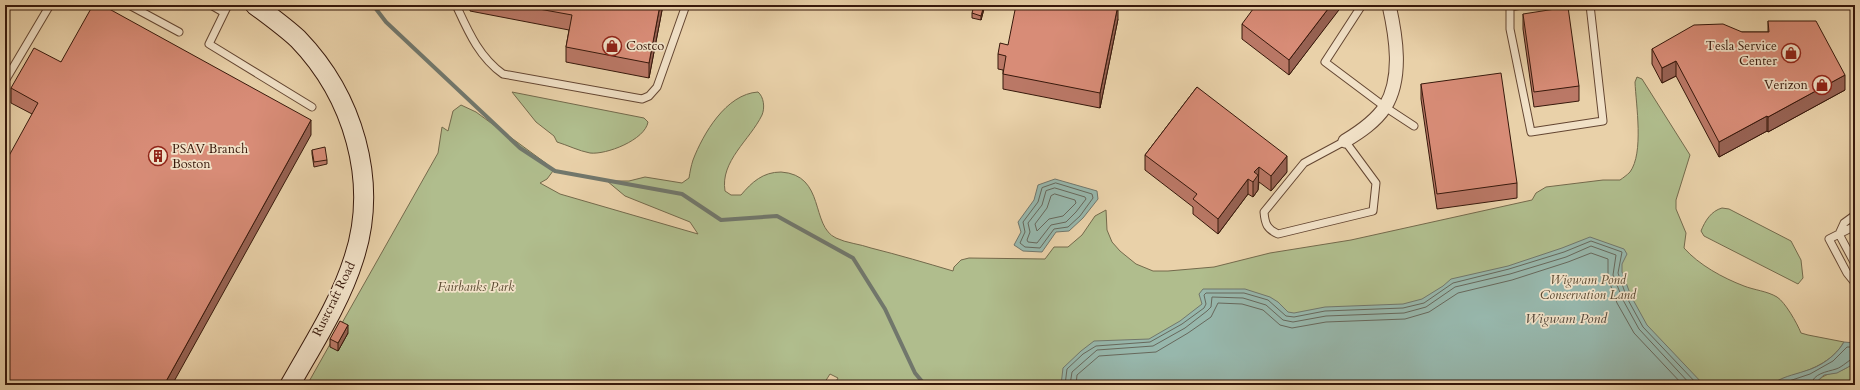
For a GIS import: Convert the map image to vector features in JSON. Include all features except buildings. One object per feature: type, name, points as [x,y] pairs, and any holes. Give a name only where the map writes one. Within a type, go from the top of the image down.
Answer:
[{"type":"main road","name":"Rustcraft Road","points":[[255,5],[297,39],[312,56],[333,85],[346,109],[354,134],[360,157],[363,181],[362,219],[355,257],[334,306],[290,385]]},
{"type":"street","points":[[1345,141],[1374,120],[1385,107],[1391,92],[1395,74],[1396,53],[1389,5]]},
{"type":"lane","points":[[5,81],[50,5]]},
{"type":"lane","points":[[130,5],[179,32]]},
{"type":"lane","points":[[210,5],[223,12]]},
{"type":"lane","points":[[228,5],[223,12],[209,44],[312,107]]},
{"type":"lane","points":[[456,5],[469,35],[489,64],[503,74],[642,99],[650,96],[657,87],[686,5]]},
{"type":"lane","points":[[1362,5],[1325,62],[1385,107],[1414,126]]},
{"type":"lane","points":[[1522,5],[1510,7],[1510,29],[1531,132],[1603,121],[1590,5]]},
{"type":"lane","points":[[1345,141],[1376,183],[1374,211],[1278,234],[1269,230],[1264,221],[1264,212],[1304,163],[1345,141]]},
{"type":"lane","points":[[1839,234],[1844,223],[1855,215]]},
{"type":"lane","points":[[1855,226],[1829,239],[1847,273],[1855,283]]},
{"type":"lane","points":[[1839,234],[1855,264]]},
{"type":"green space","name":"Wigwam Pond Conservation Land","points":[[1637,77],[1642,79],[1690,155],[1676,200],[1676,209],[1686,233],[1684,248],[1697,260],[1720,275],[1744,286],[1769,293],[1777,297],[1787,308],[1801,333],[1844,342],[1835,354],[1823,363],[1794,375],[1803,385],[834,385],[838,378],[830,374],[823,385],[307,385],[438,153],[442,127],[448,131],[453,111],[461,105],[476,112],[547,164],[553,171],[547,179],[540,183],[560,194],[698,234],[690,222],[625,196],[607,181],[629,181],[645,177],[682,183],[689,178],[692,162],[697,150],[717,117],[736,100],[746,94],[758,92],[762,97],[762,115],[731,160],[727,170],[725,191],[731,195],[741,195],[758,179],[775,172],[795,175],[805,182],[811,191],[823,223],[828,232],[836,238],[953,271],[954,267],[961,260],[969,258],[1045,259],[1054,247],[1068,247],[1082,235],[1095,216],[1106,210],[1107,230],[1112,242],[1120,251],[1136,264],[1153,271],[1168,271],[1214,267],[1270,253],[1351,240],[1532,200],[1536,193],[1546,187],[1603,180],[1620,180],[1630,172],[1637,153],[1638,128],[1635,82]]},
{"type":"green space","points":[[512,92],[644,118],[648,122],[640,135],[624,145],[605,152],[590,153],[557,142],[554,136],[536,122]]},
{"type":"green space","points":[[1722,208],[1729,209],[1791,241],[1801,260],[1803,278],[1798,284],[1704,236],[1701,231],[1707,220],[1715,211]]},
{"type":"green space","points":[[1855,359],[1855,385],[1813,385],[1824,376],[1846,368]]},
{"type":"water","points":[[1055,179],[1097,191],[1098,199],[1083,218],[1069,231],[1056,232],[1042,252],[1023,251],[1014,245],[1021,232],[1018,222],[1034,200],[1038,185]]},
{"type":"water","name":"Wigwam Pond","points":[[1590,237],[1624,249],[1627,254],[1622,264],[1622,272],[1631,296],[1647,325],[1704,385],[1061,385],[1063,368],[1094,341],[1149,339],[1180,321],[1202,304],[1199,294],[1203,289],[1245,289],[1270,297],[1278,302],[1288,312],[1294,313],[1325,307],[1403,304],[1422,299],[1443,286],[1451,279],[1508,266]]},
{"type":"water","points":[[1844,342],[1855,343],[1855,359],[1852,365],[1837,373],[1824,375],[1813,385],[1771,385],[1783,378],[1822,364],[1837,352]]},
{"type":"waterway","points":[[373,5],[386,22],[520,148],[555,171],[682,194],[721,220],[777,216],[853,258],[885,309],[915,373],[925,385]]},
{"type":"place","name":"Costco","points":[[612,46]]},
{"type":"place","name":"Tesla Service Center","points":[[1791,53]]},
{"type":"place","name":"Verizon","points":[[1822,85]]},
{"type":"place","name":"PSAV Branch Boston","points":[[158,156]]},
{"type":"park label","name":"Fairbanks Park","points":[[476,287]]}]
